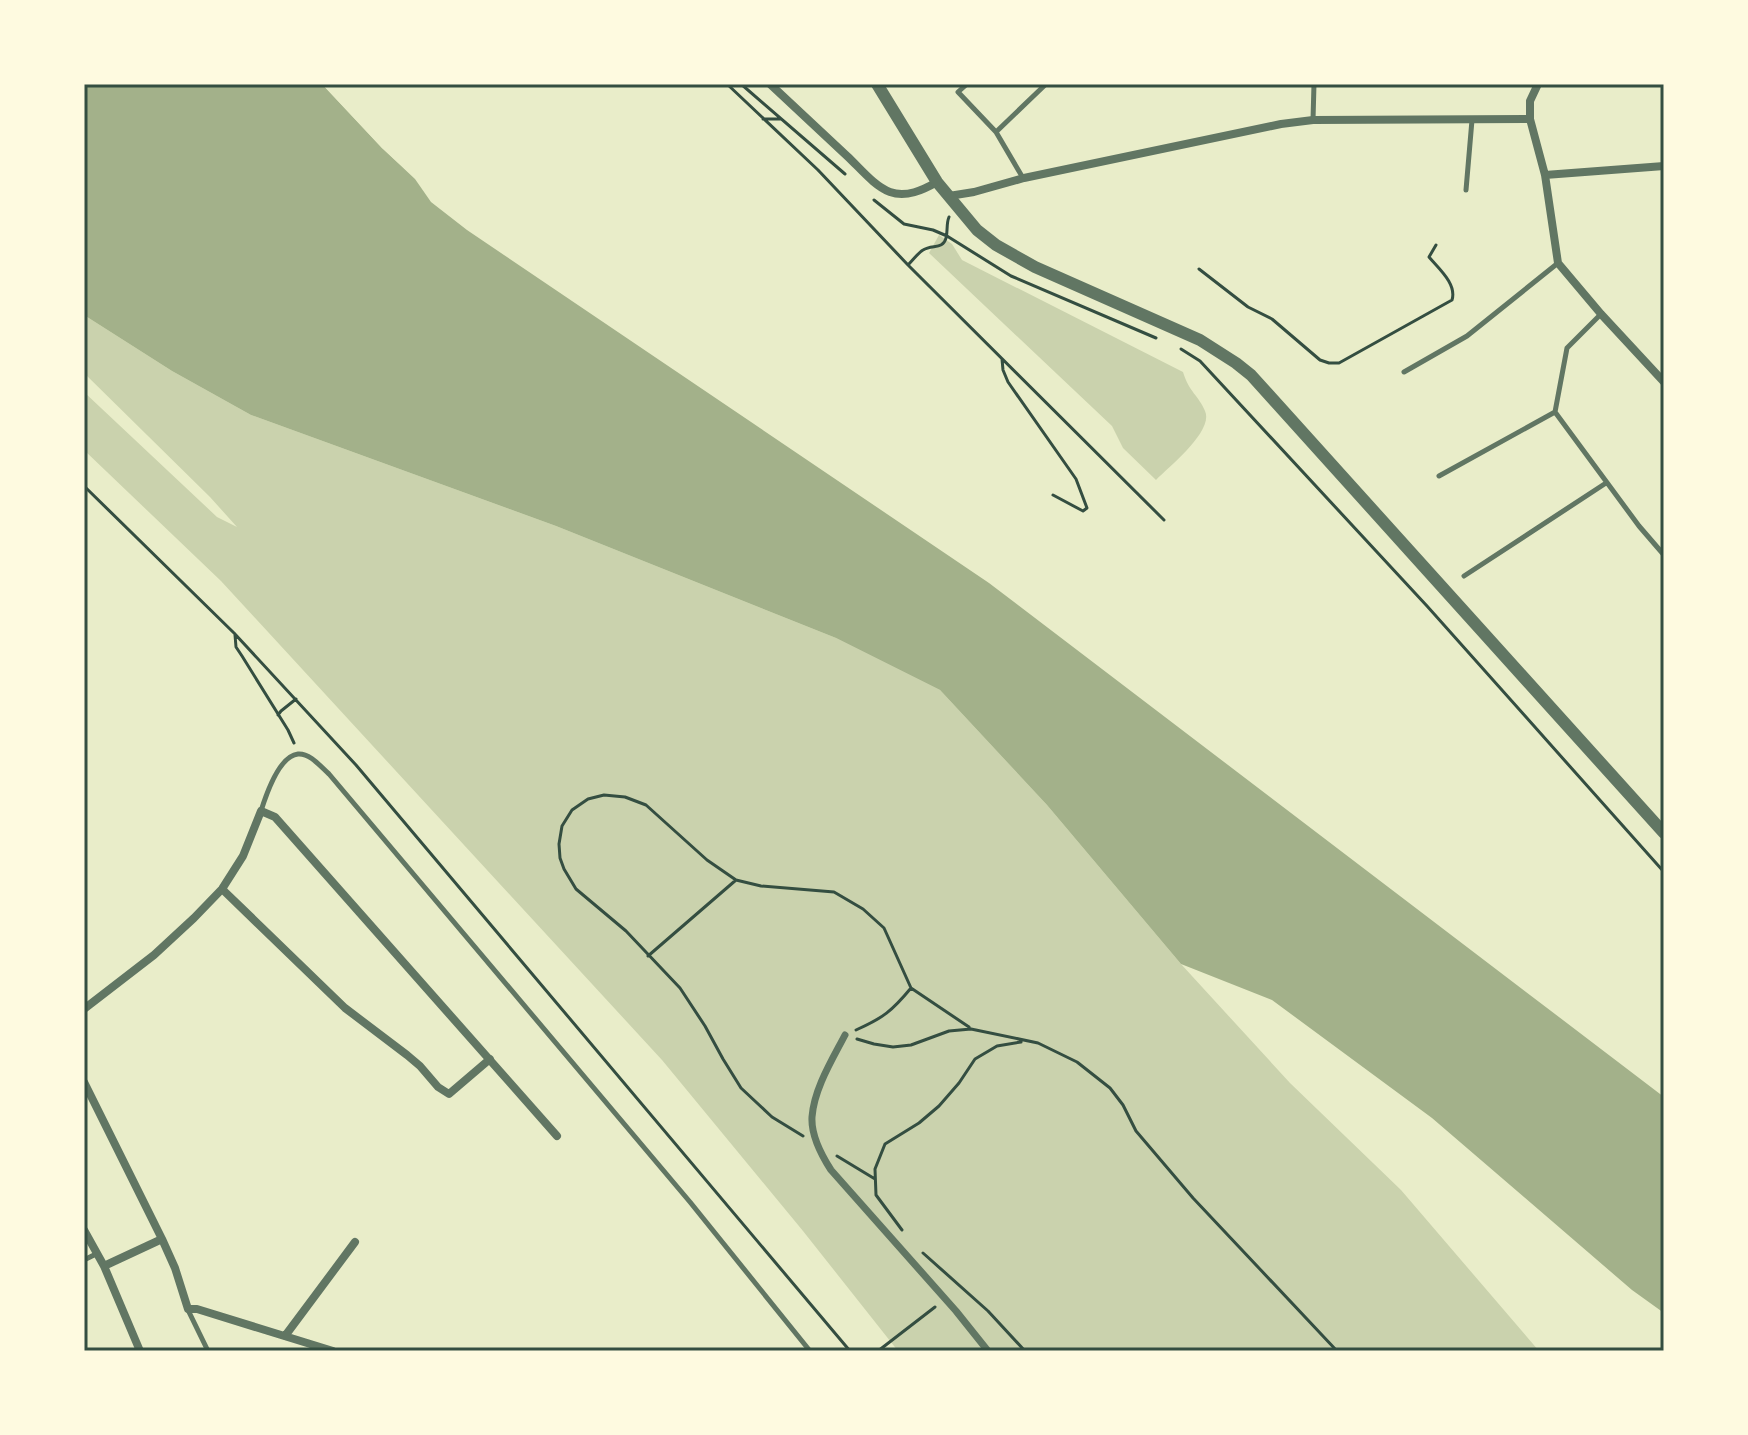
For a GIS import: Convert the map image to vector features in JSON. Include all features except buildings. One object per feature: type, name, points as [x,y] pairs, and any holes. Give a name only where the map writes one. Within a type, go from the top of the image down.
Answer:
[{"type":"street","points":[[770,84],[887,191],[912,193],[937,182]]},
{"type":"street","points":[[877,84],[937,182],[977,230],[996,245],[1035,267],[1200,340],[1251,375],[1664,833]]},
{"type":"street","points":[[1538,84],[1530,101],[1530,119],[1545,175],[1558,263],[1664,382]]},
{"type":"street","points":[[949,196],[1281,124],[1373,118],[1530,119]]},
{"type":"street","points":[[1545,175],[1664,166]]},
{"type":"street","points":[[84,1009],[154,955],[222,889],[243,856],[261,811],[275,817],[557,1136]]},
{"type":"street","points":[[222,889],[345,1008],[413,1061],[449,1094],[490,1059]]},
{"type":"street","points":[[845,1035],[818,1090],[811,1119],[817,1144],[831,1170],[988,1351]]},
{"type":"street","points":[[84,1082],[162,1239],[188,1309],[197,1309],[333,1351]]},
{"type":"street","points":[[84,1230],[104,1266],[140,1351]]},
{"type":"street","points":[[104,1266],[162,1239]]},
{"type":"street","points":[[285,1336],[355,1242]]},
{"type":"lane","points":[[967,84],[958,92],[996,132],[1024,178]]},
{"type":"lane","points":[[996,132],[1046,84]]},
{"type":"lane","points":[[1313,120],[1314,84]]},
{"type":"lane","points":[[1466,190],[1472,120]]},
{"type":"lane","points":[[1404,372],[1467,336],[1558,263]]},
{"type":"lane","points":[[1601,314],[1567,348],[1555,412],[1606,483],[1664,555]]},
{"type":"lane","points":[[1439,476],[1555,412]]},
{"type":"lane","points":[[1464,576],[1606,483]]},
{"type":"lane","points":[[261,811],[276,775],[291,757],[299,754],[317,762],[690,1202],[810,1351]]},
{"type":"lane","points":[[84,1260],[96,1254]]},
{"type":"lane","points":[[188,1309],[208,1351]]},
{"type":"path","points":[[727,84],[818,170],[908,265],[1164,520]]},
{"type":"path","points":[[763,119],[782,119]]},
{"type":"path","points":[[908,265],[923,250],[944,243],[950,213]]},
{"type":"path","points":[[1199,269],[1248,307],[1272,319],[1320,360],[1339,363],[1452,300],[1455,295],[1453,287],[1429,257],[1436,245]]},
{"type":"path","points":[[1026,283],[1165,342]]},
{"type":"path","points":[[1179,348],[1200,361],[1427,606],[1664,872]]},
{"type":"path","points":[[1002,357],[1008,382],[1076,479],[1087,508],[1083,511],[1053,495]]},
{"type":"path","points":[[84,486],[234,633],[356,765],[850,1351]]},
{"type":"path","points":[[234,633],[236,647],[288,730],[299,754]]},
{"type":"path","points":[[278,716],[296,699]]},
{"type":"path","points":[[875,1179],[772,1117],[741,1088],[680,988],[626,931],[576,889],[564,869],[559,844],[562,826],[572,810],[588,799],[604,795],[625,797],[646,805],[707,860],[736,880],[761,886],[834,892],[863,909],[884,928],[911,988],[971,1029]]},
{"type":"path","points":[[648,956],[736,880]]},
{"type":"path","points":[[845,1035],[881,1018],[911,988]]},
{"type":"path","points":[[845,1035],[893,1047],[911,1045],[949,1031],[971,1029],[1038,1043],[1077,1062],[1110,1088],[1136,1131],[1193,1198],[1337,1351]]},
{"type":"path","points":[[903,1231],[876,1195],[875,1169],[885,1144],[939,1106],[975,1059],[997,1046],[1025,1041]]},
{"type":"path","points":[[919,1249],[988,1311],[1025,1351]]},
{"type":"path","points":[[878,1351],[945,1299]]},
{"type":"shaded area","points":[[84,84],[322,84],[415,179],[431,202],[467,230],[989,583],[1664,1097],[1664,1313],[1632,1290],[1432,1118],[1272,1000],[1181,964],[1047,805],[940,690],[836,638],[556,526],[251,415],[172,371],[84,315]]},
{"type":"shaded area","points":[[939,235],[952,244],[962,260],[1183,372],[1203,406],[1206,419],[1189,448],[1156,480],[1123,448],[1112,426],[929,253]]},
{"type":"shaded area","points":[[84,315],[172,371],[251,415],[556,526],[836,638],[940,690],[1047,805],[1181,964],[1290,1083],[1401,1190],[1539,1351],[898,1351],[662,1060],[221,581],[84,450],[84,392],[217,517],[237,527],[84,373]]},
{"type":"pier","points":[[322,84],[328,84],[427,189],[382,148]]}]
